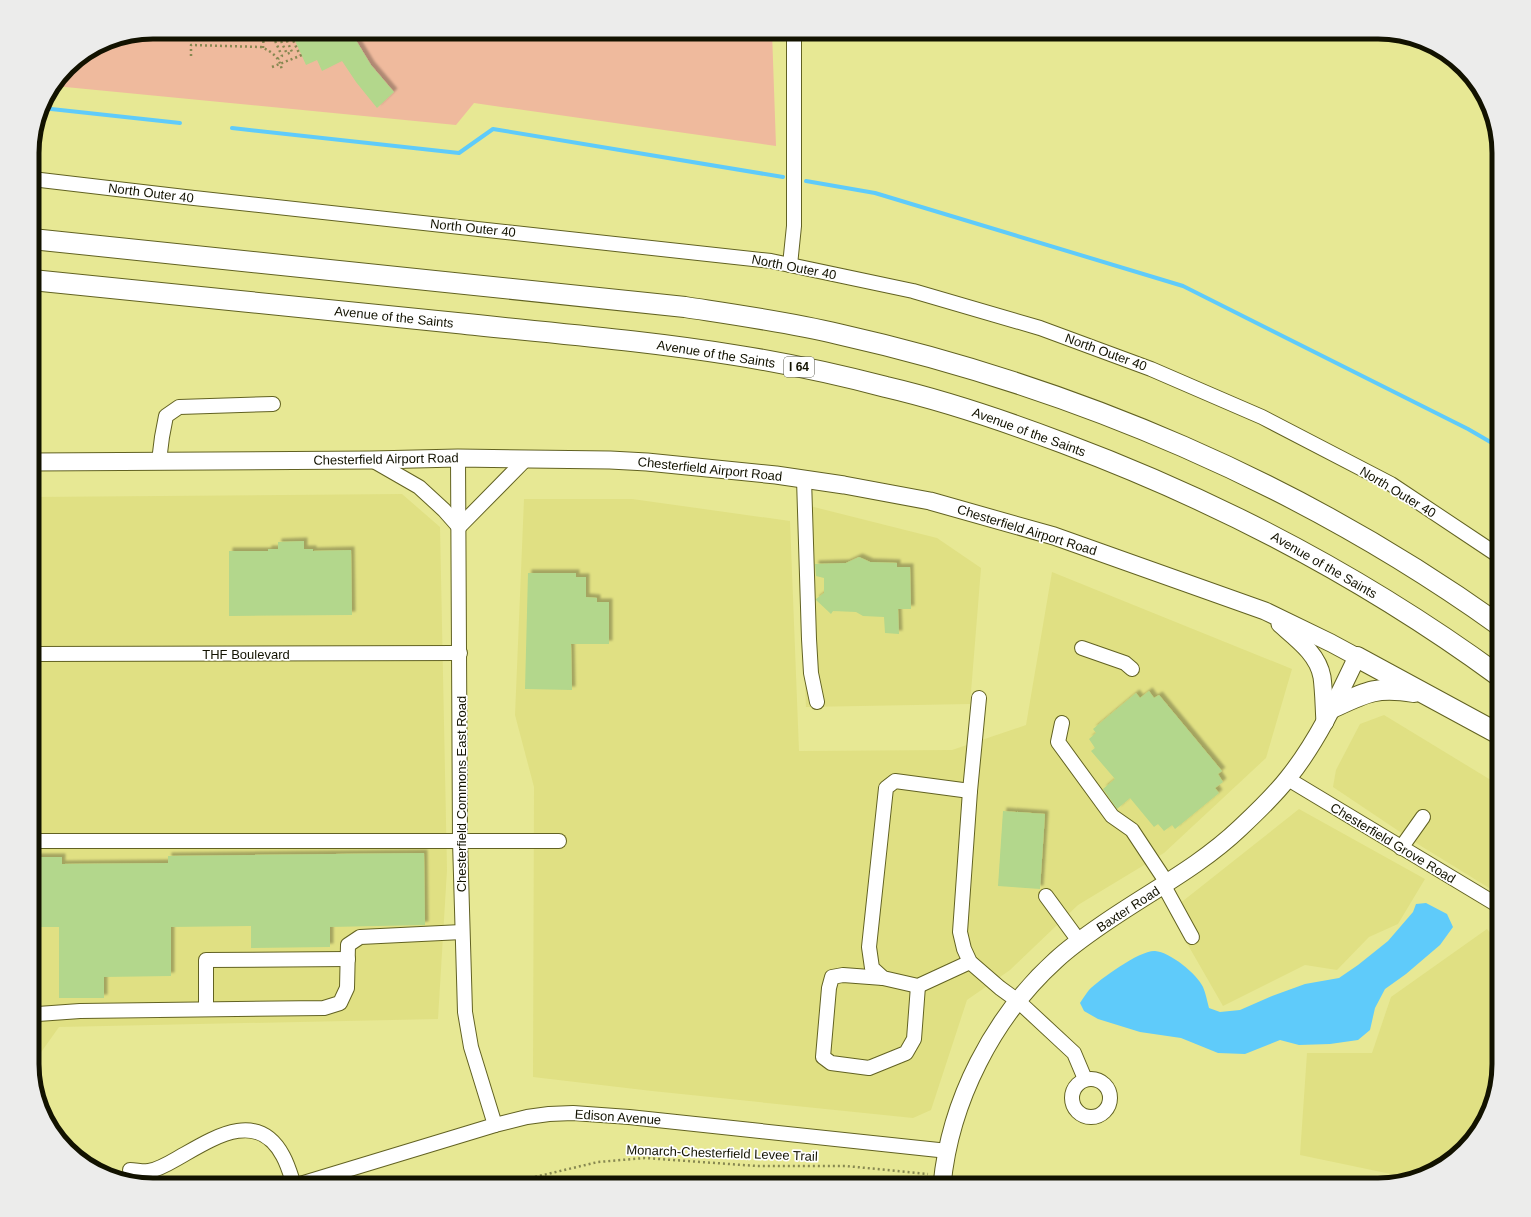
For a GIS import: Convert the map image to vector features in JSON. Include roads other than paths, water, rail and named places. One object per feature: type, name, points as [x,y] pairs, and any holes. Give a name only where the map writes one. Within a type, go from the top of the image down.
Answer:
[{"type":"highway","points":[[39,239],[686,307],[787,323],[837,333],[887,346],[986,373],[1034,389],[1130,424],[1224,465],[1359,536],[1447,590],[1492,620]]},
{"type":"highway","name":"Avenue of the Saints","points":[[39,281],[685,348],[735,355],[879,385],[983,414],[1087,452],[1227,512],[1356,582],[1436,632],[1492,671]]},
{"type":"highway","points":[[1357,658],[1492,730]]},
{"type":"highway","points":[[1328,715],[1362,694],[1377,690],[1394,689],[1424,693]]},
{"type":"main road","name":"Chesterfield Airport Road","points":[[39,462],[458,458],[526,459],[647,462],[710,467],[804,479],[930,501],[1034,529],[1120,558],[1265,611],[1301,628],[1357,658]]},
{"type":"main road","points":[[1265,611],[1302,643],[1318,665],[1322,678],[1328,715]]},
{"type":"main road","name":"Baxter Road","points":[[949,1178],[948,1151],[958,1111],[970,1081],[992,1039],[1018,1001],[1056,960],[1079,941],[1212,852],[1239,829],[1288,779],[1328,715],[1357,658]]},
{"type":"street","points":[[790,265],[794,226],[794,39]]},
{"type":"street","name":"North Outer 40","points":[[39,180],[771,261],[913,291],[1040,328],[1151,369],[1262,417],[1391,484],[1492,551]]},
{"type":"street","points":[[159,461],[166,416],[179,407],[273,404]]},
{"type":"street","name":"Chesterfield Commons East Road","points":[[458,458],[460,841],[465,1012],[471,1047],[496,1125]]},
{"type":"street","points":[[372,460],[419,488],[444,510],[459,527],[526,459]]},
{"type":"street","points":[[804,479],[809,639],[811,673],[817,702]]},
{"type":"street","points":[[1082,648],[1125,663],[1132,669]]},
{"type":"street","name":"THF Boulevard","points":[[39,654],[460,653]]},
{"type":"street","points":[[979,698],[970,791],[960,932],[964,949],[970,962],[1000,988],[1018,1001],[1074,1053],[1085,1079]]},
{"type":"street","points":[[1062,723],[1058,742],[1112,816],[1132,830],[1166,884],[1192,937]]},
{"type":"street","name":"Chesterfield Grove Road","points":[[1288,779],[1492,902]]},
{"type":"street","points":[[883,978],[872,968],[869,947],[886,788],[895,781],[970,791]]},
{"type":"street","points":[[1401,848],[1423,817]]},
{"type":"street","points":[[39,841],[559,841]]},
{"type":"street","points":[[1046,896],[1079,941]]},
{"type":"street","points":[[39,1014],[80,1011],[324,1008],[340,1003],[347,988],[348,945],[360,937],[462,932]]},
{"type":"street","points":[[206,1009],[206,960],[348,959]]},
{"type":"street","points":[[918,986],[914,1039],[906,1053],[869,1068],[831,1063],[824,1057],[829,988],[832,977],[843,975],[883,978],[918,986],[970,962]]},
{"type":"street","name":"Edison Avenue","points":[[320,1178],[496,1125],[527,1117],[549,1114],[573,1113],[636,1117],[948,1151]]},
{"type":"street","points":[[130,1170],[149,1171],[169,1163],[217,1137],[237,1130],[256,1131],[272,1140],[284,1156],[292,1178]]},
{"type":"water","points":[[1426,903],[1447,914],[1453,927],[1440,945],[1406,974],[1385,989],[1375,1008],[1370,1030],[1358,1040],[1330,1044],[1299,1045],[1280,1040],[1245,1054],[1218,1053],[1181,1038],[1140,1032],[1098,1019],[1084,1011],[1080,1003],[1089,990],[1102,979],[1130,960],[1148,952],[1155,951],[1161,952],[1175,959],[1195,976],[1203,987],[1209,1008],[1220,1012],[1240,1010],[1305,984],[1339,978],[1388,941],[1413,912],[1416,904]]},
{"type":"waterway","points":[[48,109],[180,123]]},
{"type":"waterway","points":[[232,128],[459,153],[493,129],[783,177]]},
{"type":"waterway","points":[[806,181],[875,193],[1183,286],[1468,429],[1492,443]]}]
